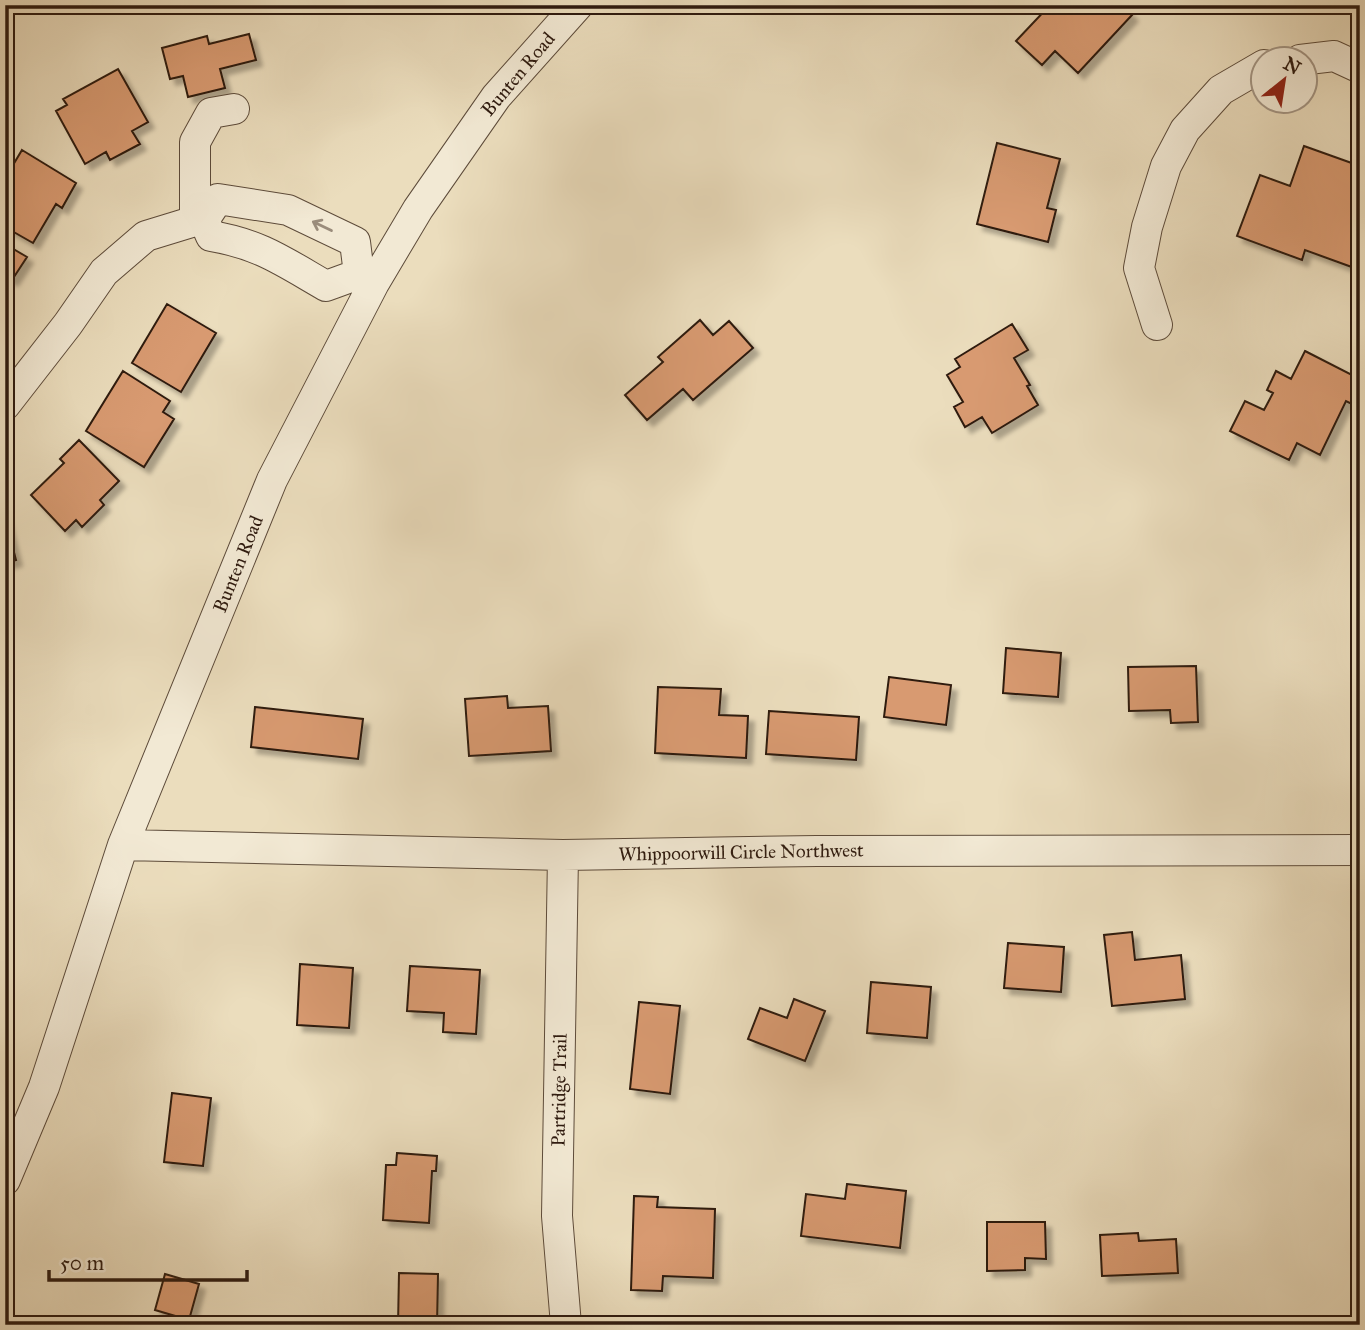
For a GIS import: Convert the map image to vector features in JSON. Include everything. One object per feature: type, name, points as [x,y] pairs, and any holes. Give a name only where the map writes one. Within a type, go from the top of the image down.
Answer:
[{"type":"street","name":"Bunten Road","points":[[5,1180],[44,1087],[123,845],[272,480],[367,279],[496,96],[578,5]]},
{"type":"street","points":[[1320,58],[1334,56],[1360,68]]},
{"type":"street","points":[[1157,325],[1139,268],[1147,227],[1166,166],[1185,130],[1221,90],[1250,73]]},
{"type":"street","points":[[5,405],[68,324],[104,272],[146,236],[200,220],[218,199],[288,210],[355,242],[367,279],[326,286],[267,251],[239,241],[211,236],[200,220],[195,142],[211,113],[234,109]]},
{"type":"street","points":[[254,246],[265,207]]},
{"type":"street","name":"Whippoorwill Circle Northwest","points":[[123,845],[563,855],[831,850],[1360,850]]},
{"type":"street","name":"Partridge Trail","points":[[563,855],[557,1216],[566,1325]]},
{"type":"building","points":[[1050,5],[1121,5],[1132,15],[1078,73],[1055,51],[1042,65],[1016,41]]},
{"type":"building","points":[[249,34],[256,60],[220,69],[225,88],[188,97],[183,76],[170,79],[162,48],[207,36],[209,44]]},
{"type":"building","points":[[118,69],[148,122],[132,131],[140,144],[110,160],[106,152],[85,164],[56,111],[67,105],[63,99]]},
{"type":"building","points":[[997,143],[1060,159],[1047,208],[1056,210],[1048,242],[977,224]]},
{"type":"building","points":[[1304,146],[1360,166],[1360,270],[1305,250],[1302,260],[1237,236],[1260,175],[1290,186]]},
{"type":"building","points":[[22,150],[76,183],[62,208],[56,204],[33,243],[5,227],[5,170],[10,163],[13,165]]},
{"type":"building","points":[[5,244],[27,257],[12,280],[7,277],[5,279]]},
{"type":"building","points":[[167,304],[216,333],[181,392],[132,363]]},
{"type":"building","points":[[700,320],[713,335],[729,321],[753,348],[693,400],[683,389],[647,420],[625,395],[663,362],[658,357]]},
{"type":"building","points":[[1012,324],[1028,350],[1014,358],[1038,405],[992,433],[982,417],[965,427],[954,407],[963,402],[947,375],[960,367],[955,359]]},
{"type":"building","points":[[1305,351],[1360,379],[1360,403],[1358,407],[1346,401],[1320,455],[1297,443],[1289,460],[1230,431],[1245,401],[1264,410],[1273,393],[1267,390],[1276,371],[1291,379]]},
{"type":"building","points":[[123,371],[170,401],[163,412],[174,419],[144,467],[86,431]]},
{"type":"building","points":[[79,440],[119,481],[100,500],[104,505],[82,527],[76,520],[65,531],[31,495],[64,463],[60,459]]},
{"type":"building","points":[[5,517],[16,560],[5,563]]},
{"type":"building","points":[[1006,648],[1061,653],[1058,697],[1003,693]]},
{"type":"building","points":[[1196,666],[1198,722],[1171,723],[1170,710],[1129,711],[1128,667]]},
{"type":"building","points":[[889,677],[951,685],[946,725],[884,717]]},
{"type":"building","points":[[658,687],[721,689],[719,715],[748,716],[746,758],[655,753]]},
{"type":"building","points":[[507,696],[508,708],[548,706],[551,751],[469,756],[465,699]]},
{"type":"building","points":[[255,707],[363,719],[358,759],[251,747]]},
{"type":"building","points":[[769,711],[859,717],[856,760],[766,754]]},
{"type":"building","points":[[1132,932],[1135,960],[1181,955],[1185,999],[1112,1006],[1104,935]]},
{"type":"building","points":[[1008,943],[1064,947],[1061,992],[1004,988]]},
{"type":"building","points":[[300,964],[353,968],[349,1028],[297,1025]]},
{"type":"building","points":[[410,966],[480,970],[476,1034],[443,1032],[444,1013],[407,1011]]},
{"type":"building","points":[[871,982],[931,987],[927,1038],[867,1033]]},
{"type":"building","points":[[794,999],[825,1011],[805,1061],[748,1039],[760,1008],[787,1018]]},
{"type":"building","points":[[639,1002],[680,1006],[670,1094],[630,1089]]},
{"type":"building","points":[[172,1093],[211,1098],[203,1166],[164,1162]]},
{"type":"building","points":[[397,1153],[437,1156],[436,1171],[432,1171],[429,1223],[383,1220],[386,1165],[396,1165]]},
{"type":"building","points":[[847,1184],[906,1191],[900,1248],[801,1236],[806,1194],[845,1199]]},
{"type":"building","points":[[634,1196],[658,1197],[657,1207],[715,1209],[713,1278],[663,1276],[662,1291],[631,1290]]},
{"type":"building","points":[[987,1222],[1045,1222],[1046,1259],[1025,1258],[1025,1270],[987,1271]]},
{"type":"building","points":[[1138,1233],[1139,1241],[1176,1239],[1178,1273],[1102,1276],[1100,1235]]},
{"type":"building","points":[[399,1273],[438,1274],[437,1325],[398,1325]]},
{"type":"building","points":[[165,1274],[199,1284],[189,1320],[155,1310]]}]
